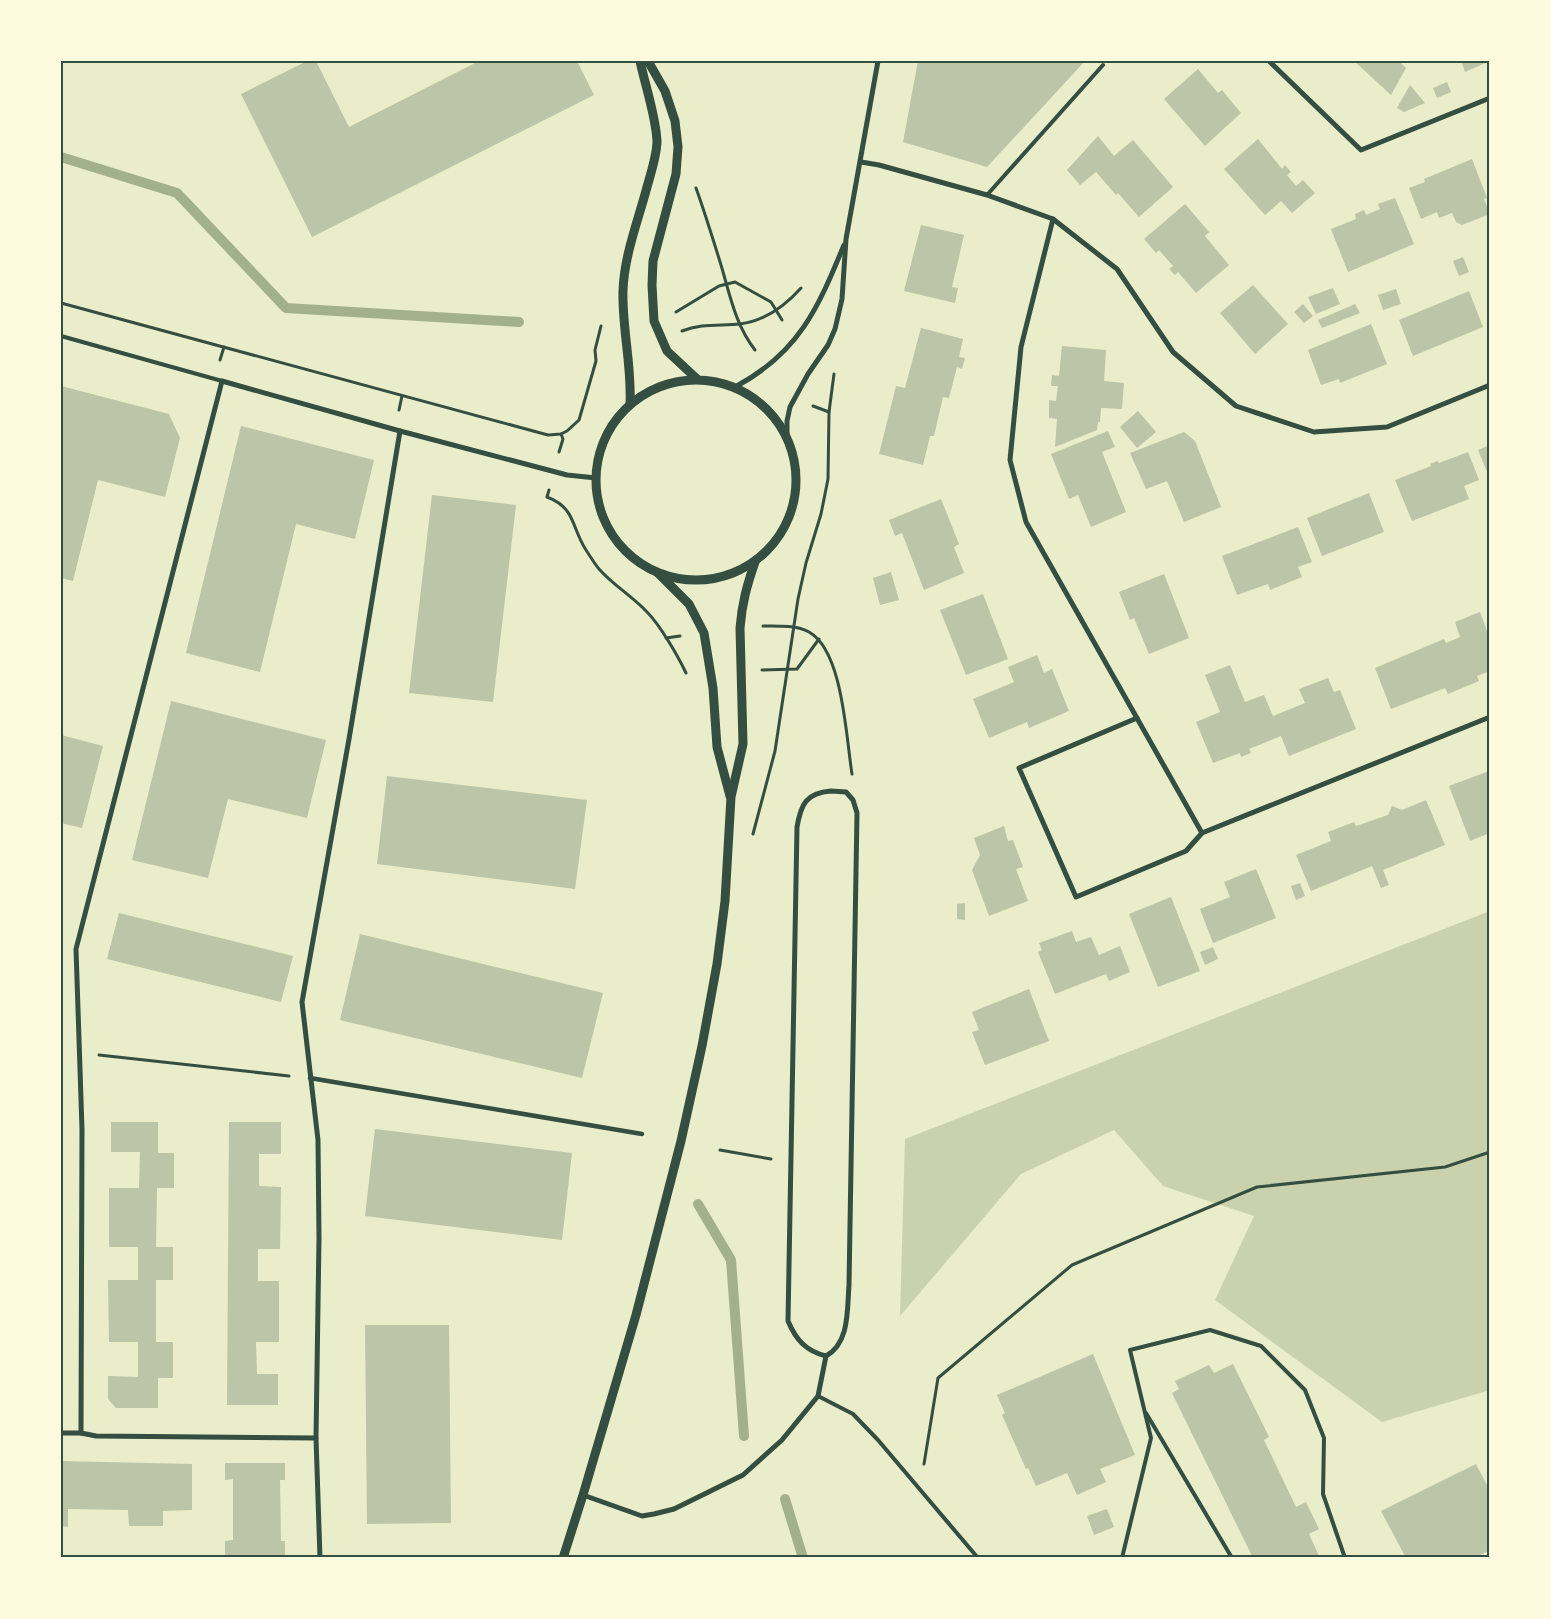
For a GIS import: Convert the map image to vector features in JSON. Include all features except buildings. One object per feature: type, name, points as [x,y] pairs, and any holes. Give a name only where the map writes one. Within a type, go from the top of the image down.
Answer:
[{"type":"street","points":[[630,404],[631,382],[625,332],[624,290],[627,258],[653,168],[657,143],[654,118],[640,61]]},
{"type":"street","points":[[648,61],[665,91],[675,121],[678,147],[676,174],[653,261],[654,321],[667,351],[697,380]]},
{"type":"street","points":[[658,573],[691,581],[725,577],[755,562],[775,542],[790,518],[796,491],[795,463],[787,436],[787,421],[790,407],[808,374],[828,345],[835,328],[842,299],[846,239],[878,61]]},
{"type":"street","points":[[1269,61],[1362,150],[1490,98]]},
{"type":"street","points":[[860,162],[879,165],[987,195],[1053,219],[1117,269],[1173,352],[1236,406],[1314,432],[1387,427],[1490,385]]},
{"type":"street","points":[[1053,219],[1021,347],[1010,460],[1026,522],[1202,834]]},
{"type":"street","points":[[735,387],[753,378],[770,366],[797,338],[813,314],[846,239]]},
{"type":"street","points":[[731,797],[717,747],[713,688],[704,633],[689,604],[658,573],[632,558],[612,535],[600,508],[596,478],[600,451],[611,426],[630,404],[650,390],[673,382],[697,380],[716,381],[735,387],[756,399],[774,416],[787,436]]},
{"type":"street","points":[[81,1433],[82,1129],[76,949],[222,381],[566,475],[596,478]]},
{"type":"street","points":[[320,1558],[316,1438],[319,1238],[318,1140],[302,1002],[349,739],[400,431]]},
{"type":"street","points":[[562,1558],[583,1495],[636,1315],[681,1141],[702,1046],[717,964],[725,902],[731,797],[743,744],[741,610],[744,594],[755,562]]},
{"type":"street","points":[[1137,718],[1019,768],[1076,897],[1186,851],[1202,834],[1490,717]]},
{"type":"street","points":[[820,792],[846,792],[853,800],[857,813],[849,1285],[844,1328],[840,1344],[834,1352],[826,1356],[812,1352],[807,1348],[792,1332],[788,1321],[797,837],[800,810],[807,800],[820,792]]},
{"type":"street","points":[[310,1078],[642,1134]]},
{"type":"street","points":[[583,1495],[642,1516],[674,1509],[743,1474],[782,1440],[818,1396],[826,1356]]},
{"type":"street","points":[[61,1433],[81,1433],[96,1436],[316,1438]]},
{"type":"lane","points":[[987,195],[1103,65]]},
{"type":"lane","points":[[61,336],[222,381]]},
{"type":"lane","points":[[1122,1558],[1151,1438],[1130,1350],[1210,1330],[1261,1346],[1305,1390],[1324,1438],[1323,1494],[1346,1558]]},
{"type":"lane","points":[[818,1396],[853,1414],[878,1440],[978,1558]]},
{"type":"lane","points":[[1144,1410],[1232,1558]]},
{"type":"path","points":[[678,147],[688,162],[710,228],[730,301],[740,324]]},
{"type":"path","points":[[654,321],[672,314],[726,284],[734,282],[771,302],[783,322],[797,338]]},
{"type":"path","points":[[675,334],[689,328],[708,325],[740,324],[761,319],[789,302],[805,283]]},
{"type":"path","points":[[61,303],[548,435],[561,434],[579,420],[596,361]]},
{"type":"path","points":[[598,338],[608,339],[625,332]]},
{"type":"path","points":[[750,842],[756,826],[775,751],[792,628],[806,563],[821,514],[828,479],[829,412],[835,366]]},
{"type":"path","points":[[808,374],[825,392],[832,395]]},
{"type":"path","points":[[547,497],[564,507],[584,548],[599,569],[648,613],[666,638]]},
{"type":"path","points":[[792,628],[807,631],[819,639],[831,660],[842,700],[852,774],[846,792]]},
{"type":"path","points":[[79,1053],[310,1078]]},
{"type":"path","points":[[720,1150],[791,1163]]},
{"type":"path","points":[[920,1489],[938,1378],[1072,1265],[1257,1187],[1445,1168],[1490,1152]]},
{"type":"green space","points":[[1490,911],[1490,1390],[1382,1422],[1215,1300],[1254,1216],[1163,1186],[1114,1130],[1021,1174],[900,1316],[905,1139]]},
{"type":"waterway","points":[[61,157],[177,193],[286,308],[519,322]]},
{"type":"waterway","points":[[698,1204],[731,1260],[744,1436]]},
{"type":"waterway","points":[[785,1499],[803,1558]]}]
